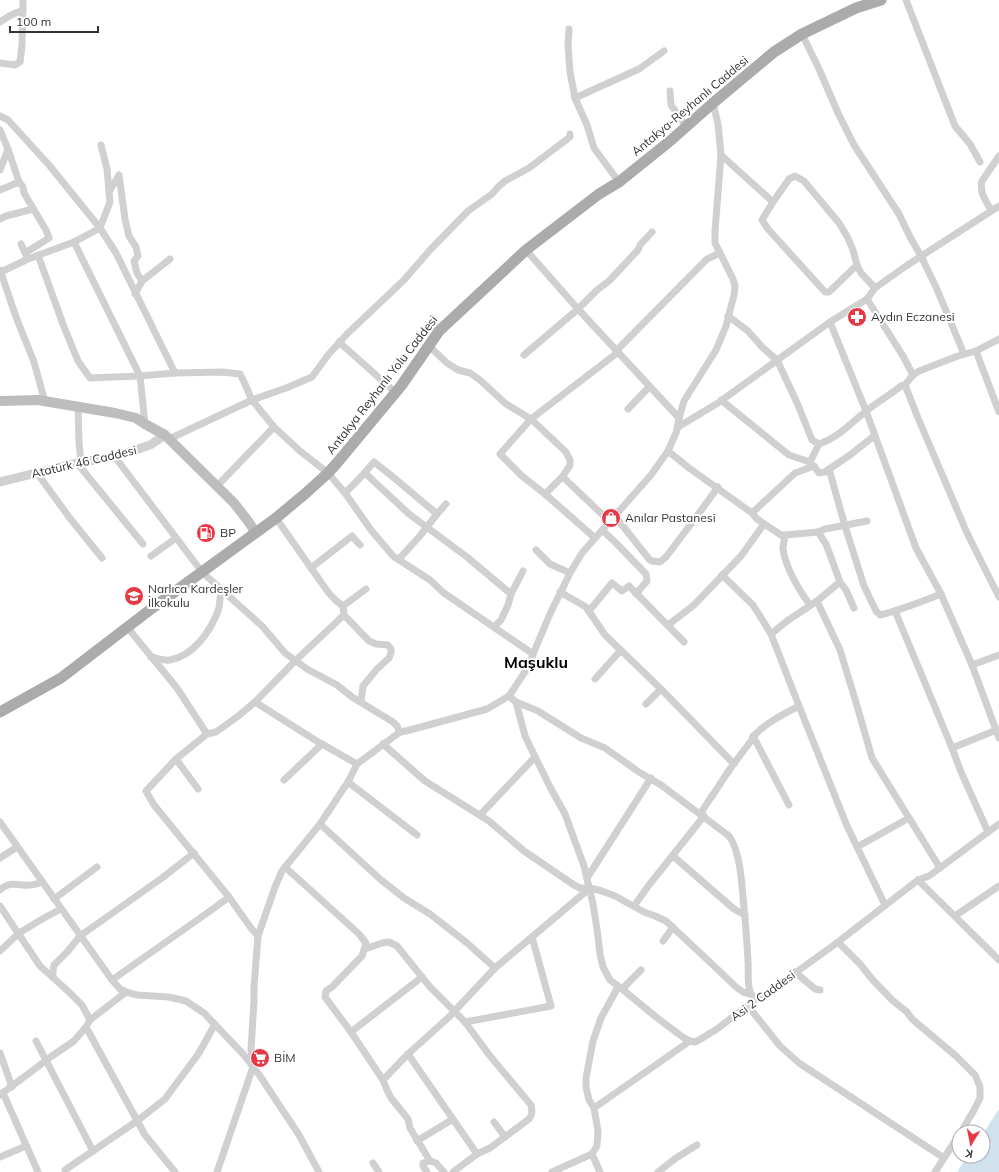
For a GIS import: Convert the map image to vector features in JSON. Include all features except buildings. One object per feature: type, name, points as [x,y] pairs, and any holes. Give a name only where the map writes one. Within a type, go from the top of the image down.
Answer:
[{"type":"main road","name":"Antakya-Reyhanlı Caddesi","points":[[526,250],[599,194],[619,182],[670,141],[774,52],[802,34],[856,8],[881,0]]},
{"type":"main road","name":"Antakya Reyhanlı Yolu Caddesi","points":[[0,712],[61,678],[127,627],[256,534],[328,473],[396,392],[439,331],[526,250]]},
{"type":"main road","points":[[0,401],[38,400],[78,406],[136,418],[167,437],[234,503],[248,520],[256,534]]},
{"type":"street","points":[[0,63],[15,65],[20,62],[23,0]]},
{"type":"street","points":[[906,0],[955,126],[970,144],[980,162]]},
{"type":"street","points":[[0,22],[23,10]]},
{"type":"street","points":[[569,30],[569,66],[575,98],[587,125],[594,148],[619,182]]},
{"type":"street","points":[[802,34],[854,145],[899,214],[921,256],[936,287],[964,354]]},
{"type":"street","points":[[575,98],[639,69],[664,50]]},
{"type":"street","points":[[670,91],[671,105],[686,126]]},
{"type":"street","points":[[676,433],[684,400],[716,350],[726,326],[734,295],[735,286],[715,243],[721,155],[718,124],[713,103]]},
{"type":"street","points":[[0,116],[8,120],[49,165],[100,228],[116,253],[175,373]]},
{"type":"street","points":[[0,130],[19,182],[49,238],[26,256],[1,271],[16,317],[34,362],[45,402]]},
{"type":"street","points":[[167,437],[252,400],[312,377],[339,342],[379,302],[404,280],[430,250],[468,211],[492,194],[505,181],[529,168],[570,137],[570,134]]},
{"type":"street","points":[[26,256],[38,255],[74,242],[100,228],[110,202],[107,169],[101,145]]},
{"type":"street","points":[[0,170],[8,149]]},
{"type":"street","points":[[721,155],[773,202]]},
{"type":"street","points":[[991,210],[982,195],[981,185],[982,180],[999,156]]},
{"type":"street","points":[[109,192],[119,175],[125,219],[129,236],[136,248],[138,256],[134,261],[137,273],[142,281]]},
{"type":"street","points":[[857,265],[829,292],[825,292],[768,229],[762,220],[789,179],[795,176],[804,181],[839,223],[848,238],[861,273],[875,288]]},
{"type":"street","points":[[0,190],[19,182]]},
{"type":"street","points":[[217,1172],[253,1067],[254,987],[258,936],[282,871],[320,824],[348,782],[357,764],[400,732],[487,709],[509,696],[530,664],[532,654],[560,592],[582,553],[651,475],[668,451],[678,427],[721,400],[830,322],[867,299],[875,288],[921,256],[999,206]]},
{"type":"street","points":[[0,219],[33,209]]},
{"type":"street","points":[[524,356],[609,281],[638,250],[640,245],[652,232]]},
{"type":"street","points":[[74,242],[140,376],[145,424]]},
{"type":"street","points":[[21,244],[26,256]]},
{"type":"street","points":[[526,250],[617,352],[679,418]]},
{"type":"street","points":[[595,538],[522,476],[500,454],[531,419],[617,352],[707,259],[720,253]]},
{"type":"street","points":[[38,255],[78,361],[90,378],[175,373],[222,372],[240,374],[252,400],[274,427],[300,451],[328,473],[345,493],[371,530],[393,556],[430,580],[444,593],[532,654]]},
{"type":"street","points":[[135,294],[142,281],[170,259]]},
{"type":"street","points":[[867,299],[913,375]]},
{"type":"street","points":[[728,316],[748,331],[762,348],[777,360],[798,405],[812,440],[819,444],[826,442],[837,435],[866,411],[901,386],[905,385],[913,375],[937,364],[976,351],[999,339]]},
{"type":"street","points":[[830,322],[866,411],[916,548],[942,594],[972,665],[999,738]]},
{"type":"street","points":[[339,342],[396,392]]},
{"type":"street","points":[[429,346],[447,363],[458,370],[470,373],[480,380],[506,404],[531,419],[566,452],[570,460],[570,465],[563,476],[545,494]]},
{"type":"street","points":[[976,351],[999,412]]},
{"type":"street","points":[[905,385],[967,533],[999,597]]},
{"type":"street","points":[[628,409],[650,387]]},
{"type":"street","points":[[721,400],[788,455],[812,464],[819,473],[825,472],[874,436]]},
{"type":"street","points":[[78,406],[79,463],[143,544]]},
{"type":"street","points":[[217,486],[274,427]]},
{"type":"street","name":"Atatürk 46 Caddesi","points":[[0,482],[79,463],[115,457],[150,445],[167,437]]},
{"type":"street","points":[[752,513],[795,473],[812,464],[819,444]]},
{"type":"street","points":[[668,451],[689,468],[718,487],[752,513],[757,519],[781,535],[818,532],[867,521]]},
{"type":"street","points":[[115,457],[202,572],[262,626],[285,653],[307,669],[337,685],[352,697],[393,722],[400,732]]},
{"type":"street","points":[[345,493],[374,462],[437,514]]},
{"type":"street","points":[[829,469],[864,586],[876,611],[880,615],[905,609],[942,594]]},
{"type":"street","points":[[37,473],[69,517],[102,558]]},
{"type":"street","points":[[365,473],[409,514],[467,557],[511,594]]},
{"type":"street","points":[[563,476],[612,519],[649,559],[660,562],[666,557],[718,487]]},
{"type":"street","points":[[398,559],[427,528],[446,504]]},
{"type":"street","points":[[276,518],[330,595],[336,602],[343,606]]},
{"type":"street","points":[[668,625],[694,605],[741,556],[764,524]]},
{"type":"street","points":[[602,530],[646,574],[647,581],[636,594]]},
{"type":"street","points":[[818,532],[826,544],[840,582],[846,590],[854,608]]},
{"type":"street","points":[[785,535],[783,548],[790,569],[802,595],[810,605]]},
{"type":"street","points":[[311,568],[352,536],[360,545]]},
{"type":"street","points":[[151,556],[176,538]]},
{"type":"street","points":[[536,550],[550,564],[570,573]]},
{"type":"street","points":[[494,627],[501,620],[511,594],[523,571]]},
{"type":"street","points":[[722,575],[753,606],[772,634],[847,826],[885,905]]},
{"type":"street","points":[[772,634],[787,621],[818,601],[840,582]]},
{"type":"street","points":[[589,611],[612,583],[622,591],[628,586],[684,642]]},
{"type":"street","points":[[343,606],[366,589]]},
{"type":"street","points":[[151,657],[169,661],[182,656],[195,647],[204,637],[213,622],[218,610],[221,590]]},
{"type":"street","points":[[560,592],[586,607],[605,635],[661,689],[734,764]]},
{"type":"street","points":[[818,601],[840,650],[872,758],[940,868]]},
{"type":"street","points":[[343,606],[344,615],[369,641],[376,644],[388,645],[391,649],[389,658],[377,669],[363,686],[361,702]]},
{"type":"street","points":[[895,611],[961,772],[988,832]]},
{"type":"street","points":[[258,936],[250,928],[229,897],[154,805],[146,791],[176,759],[207,734],[216,732],[255,702],[296,660],[344,615]]},
{"type":"street","points":[[127,627],[177,688],[207,734]]},
{"type":"street","points":[[595,679],[621,650]]},
{"type":"street","points":[[972,665],[999,655]]},
{"type":"street","points":[[646,704],[661,689]]},
{"type":"street","points":[[509,696],[516,702],[538,711],[581,738],[605,748],[639,772],[651,778],[729,836],[733,841],[738,856],[745,915],[749,980],[753,997]]},
{"type":"street","points":[[255,702],[357,764]]},
{"type":"street","points":[[516,702],[525,736],[565,814],[584,866],[590,888],[603,967],[610,980],[656,1017],[690,1041]]},
{"type":"street","points":[[634,906],[673,856],[702,815],[753,736],[762,728],[799,706]]},
{"type":"street","points":[[952,748],[997,730]]},
{"type":"street","points":[[753,736],[789,805]]},
{"type":"street","points":[[284,780],[322,744]]},
{"type":"street","points":[[383,744],[425,781],[489,821],[524,851],[574,885],[580,888],[590,888],[609,893],[644,912],[666,921],[673,927],[682,931],[736,987],[753,997]]},
{"type":"street","points":[[480,815],[535,757]]},
{"type":"street","points":[[176,759],[198,789]]},
{"type":"street","points":[[587,878],[651,778]]},
{"type":"street","points":[[348,782],[417,835]]},
{"type":"street","points":[[857,847],[909,818]]},
{"type":"street","points":[[0,822],[80,936],[120,989],[137,995],[170,997],[186,1001],[215,1024],[253,1067],[299,1135],[319,1172]]},
{"type":"street","points":[[320,824],[380,879],[404,898],[430,914],[461,938],[495,968]]},
{"type":"street","name":"Asi 2 Caddesi","points":[[594,1108],[690,1041],[695,1042],[717,1029],[748,1006],[753,997],[777,986],[838,942],[918,880],[929,876],[999,824]]},
{"type":"street","points":[[0,858],[17,847]]},
{"type":"street","points":[[53,977],[54,965],[80,936],[194,854]]},
{"type":"street","points":[[673,856],[734,909],[745,915]]},
{"type":"street","points":[[54,899],[97,867]]},
{"type":"street","points":[[285,867],[359,934],[366,943],[362,956],[326,991],[325,997],[351,1032],[383,1080],[391,1098],[408,1119],[410,1128],[430,1161],[436,1163],[444,1172]]},
{"type":"street","points":[[918,880],[999,960]]},
{"type":"street","points":[[0,890],[5,886],[14,884],[35,885],[42,881]]},
{"type":"street","points":[[955,916],[999,886]]},
{"type":"street","points":[[383,1080],[408,1054],[449,1017],[495,968],[590,888]]},
{"type":"street","points":[[112,980],[229,897]]},
{"type":"street","points":[[0,906],[40,966],[82,1005],[88,1023],[137,1121],[145,1135],[175,1172]]},
{"type":"street","points":[[0,951],[19,933],[61,909]]},
{"type":"street","points":[[663,941],[673,927]]},
{"type":"street","points":[[465,1022],[551,1006],[532,937]]},
{"type":"street","points":[[365,948],[389,942],[397,946],[422,977],[465,1022],[490,1056],[531,1105],[532,1115],[529,1118],[490,1148],[477,1154],[453,1172]]},
{"type":"street","points":[[838,942],[892,1000],[956,1056],[975,1075],[980,1087],[980,1098],[966,1124]]},
{"type":"street","points":[[552,1172],[592,1154],[597,1146],[598,1132],[594,1108],[589,1100],[586,1087],[586,1078],[597,1029],[601,1018],[620,988],[641,970]]},
{"type":"street","points":[[795,972],[815,989],[820,990]]},
{"type":"street","points":[[351,1032],[422,977]]},
{"type":"street","points":[[38,1172],[1,1094],[74,1041],[88,1023],[126,992]]},
{"type":"street","points":[[748,1006],[780,1046],[799,1063],[944,1158]]},
{"type":"street","points":[[64,1171],[137,1121],[165,1099],[199,1053],[215,1024]]},
{"type":"street","points":[[36,1041],[93,1151]]},
{"type":"street","points":[[0,1053],[12,1087]]},
{"type":"street","points":[[408,1054],[477,1154]]},
{"type":"street","points":[[244,1056],[252,1056]]},
{"type":"street","points":[[418,1141],[453,1119]]},
{"type":"street","points":[[494,1122],[505,1137]]},
{"type":"street","points":[[658,1172],[676,1158],[697,1145]]},
{"type":"street","points":[[0,1157],[26,1146]]},
{"type":"street","points":[[935,1172],[951,1147]]},
{"type":"street","points":[[592,1154],[600,1172]]},
{"type":"street","points":[[427,1172],[423,1164],[430,1161]]},
{"type":"street","points":[[373,1163],[379,1172]]},
{"type":"water","points":[[999,1109],[999,1172],[957,1172],[962,1164],[991,1164],[991,1124],[989,1124]]},
{"type":"place","name":"Aydın Eczanesi","points":[[857,317]]},
{"type":"place","name":"Anılar Pastanesi","points":[[611,518]]},
{"type":"place","name":"BP","points":[[206,533]]},
{"type":"place","name":"Narlıca Kardeşler İlkokulu","points":[[134,596]]},
{"type":"place","name":"BİM","points":[[260,1058]]},
{"type":"district","name":"Maşuklu","points":[[536,662]]}]
